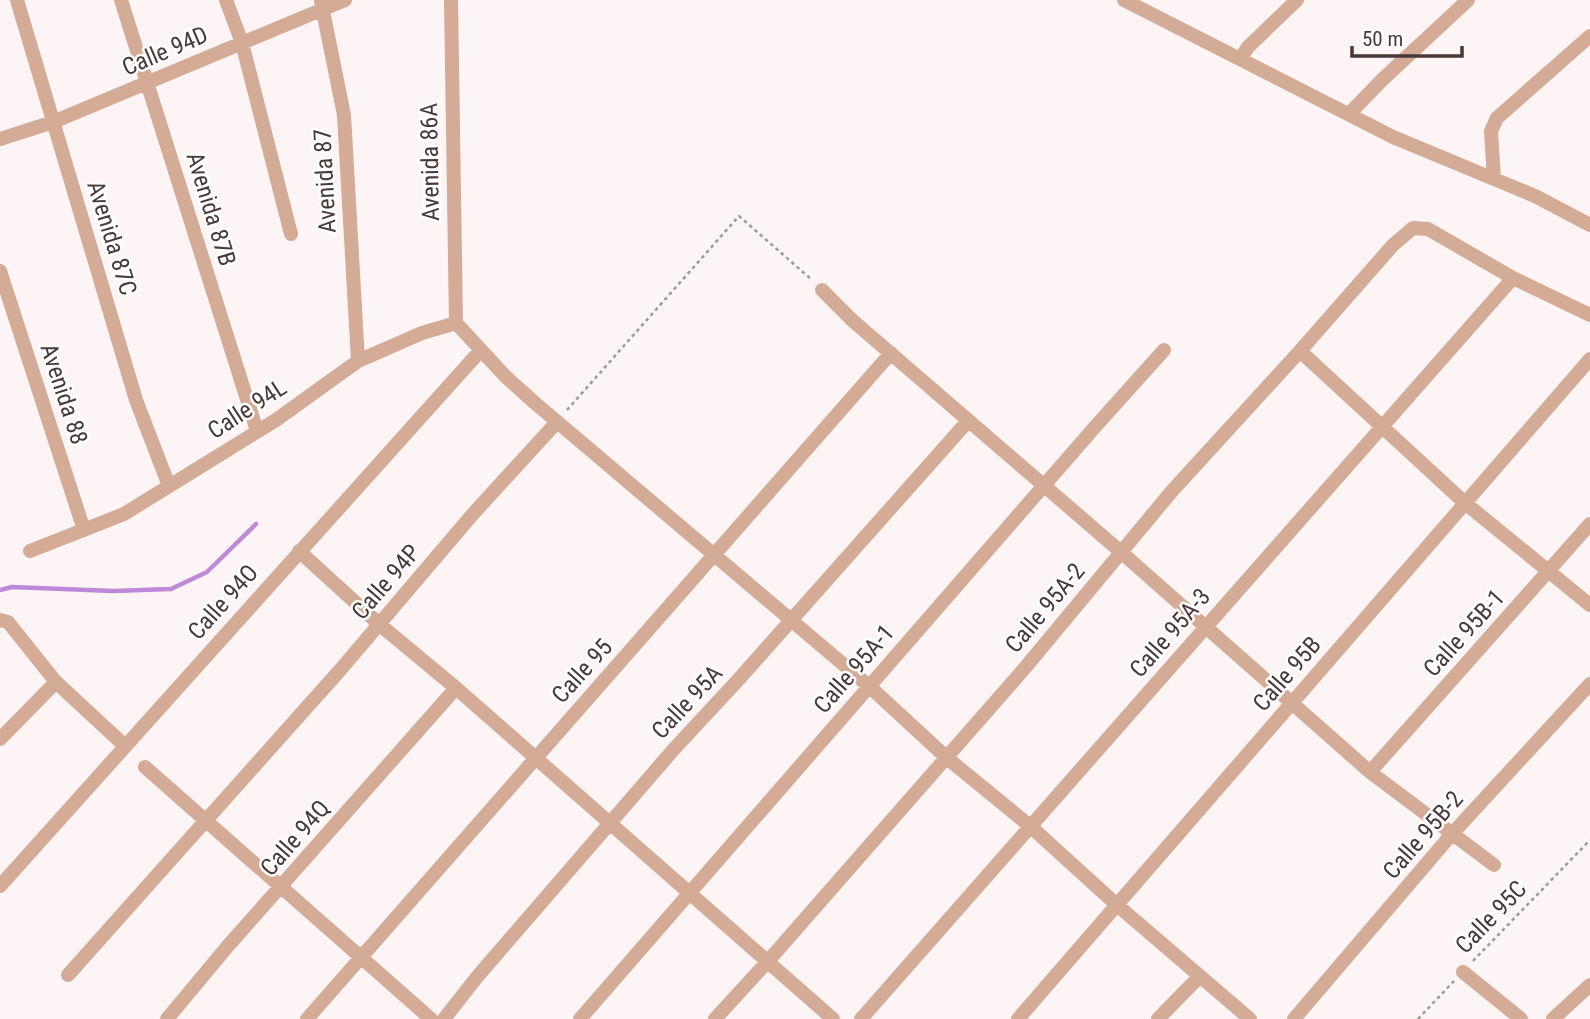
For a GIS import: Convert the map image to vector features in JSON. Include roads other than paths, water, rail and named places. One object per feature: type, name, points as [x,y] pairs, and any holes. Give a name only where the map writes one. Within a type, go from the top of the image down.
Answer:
[{"type":"street","name":"Avenida 87C","points":[[17,0],[136,400],[169,486]]},
{"type":"street","name":"Avenida 87B","points":[[121,0],[257,431]]},
{"type":"street","points":[[226,0],[242,43],[291,234]]},
{"type":"street","name":"Calle 94D","points":[[0,139],[54,122],[242,43],[322,4],[345,0]]},
{"type":"street","name":"Avenida 86A","points":[[451,0],[456,323]]},
{"type":"street","points":[[1241,58],[1248,47],[1297,0]]},
{"type":"street","points":[[1349,114],[1468,0]]},
{"type":"street","points":[[1135,2],[1393,137],[1535,196],[1590,225]]},
{"type":"street","name":"Avenida 87","points":[[322,4],[344,115],[358,361]]},
{"type":"street","points":[[1494,179],[1491,131],[1497,118],[1590,36]]},
{"type":"street","name":"Calle 95A-2","points":[[715,1019],[947,758],[1172,491],[1393,245],[1413,228],[1428,229],[1513,278]]},
{"type":"street","name":"Avenida 88","points":[[0,271],[84,530]]},
{"type":"street","points":[[1513,278],[1590,315]]},
{"type":"street","name":"Calle 95A-3","points":[[861,1019],[1513,278]]},
{"type":"street","points":[[822,290],[1370,772],[1494,865]]},
{"type":"street","points":[[456,323],[506,377],[557,422],[870,687],[947,758],[1030,826],[1250,1019]]},
{"type":"street","name":"Calle 94L","points":[[30,551],[124,514],[257,431],[358,361],[422,333],[456,323]]},
{"type":"street","name":"Calle 94O","points":[[0,886],[481,350]]},
{"type":"street","name":"Calle 95A-1","points":[[580,1019],[1164,350]]},
{"type":"street","points":[[1300,351],[1465,503],[1590,605]]},
{"type":"street","name":"Calle 95","points":[[307,1019],[891,353]]},
{"type":"street","name":"Calle 95B","points":[[1018,1019],[1590,359]]},
{"type":"street","name":"Calle 95A","points":[[444,1019],[477,977],[674,749],[968,421]]},
{"type":"street","name":"Calle 94P","points":[[68,975],[557,422]]},
{"type":"street","name":"Calle 95B-1","points":[[1370,772],[1590,524]]},
{"type":"street","points":[[299,551],[379,624],[690,891],[834,1019]]},
{"type":"street","points":[[0,620],[8,622],[56,682],[124,745]]},
{"type":"street","points":[[0,739],[56,682]]},
{"type":"street","name":"Calle 95B-2","points":[[1294,1019],[1451,835],[1590,684]]},
{"type":"street","name":"Calle 94Q","points":[[167,1019],[227,947],[456,688]]},
{"type":"street","points":[[145,767],[431,1019]]},
{"type":"street","points":[[1463,972],[1521,1019]]},
{"type":"street","points":[[1158,1019],[1199,977]]},
{"type":"street","points":[[1553,1019],[1590,985]]},
{"type":"waterway","points":[[0,590],[12,587],[113,591],[171,589],[207,572],[256,524]]}]
